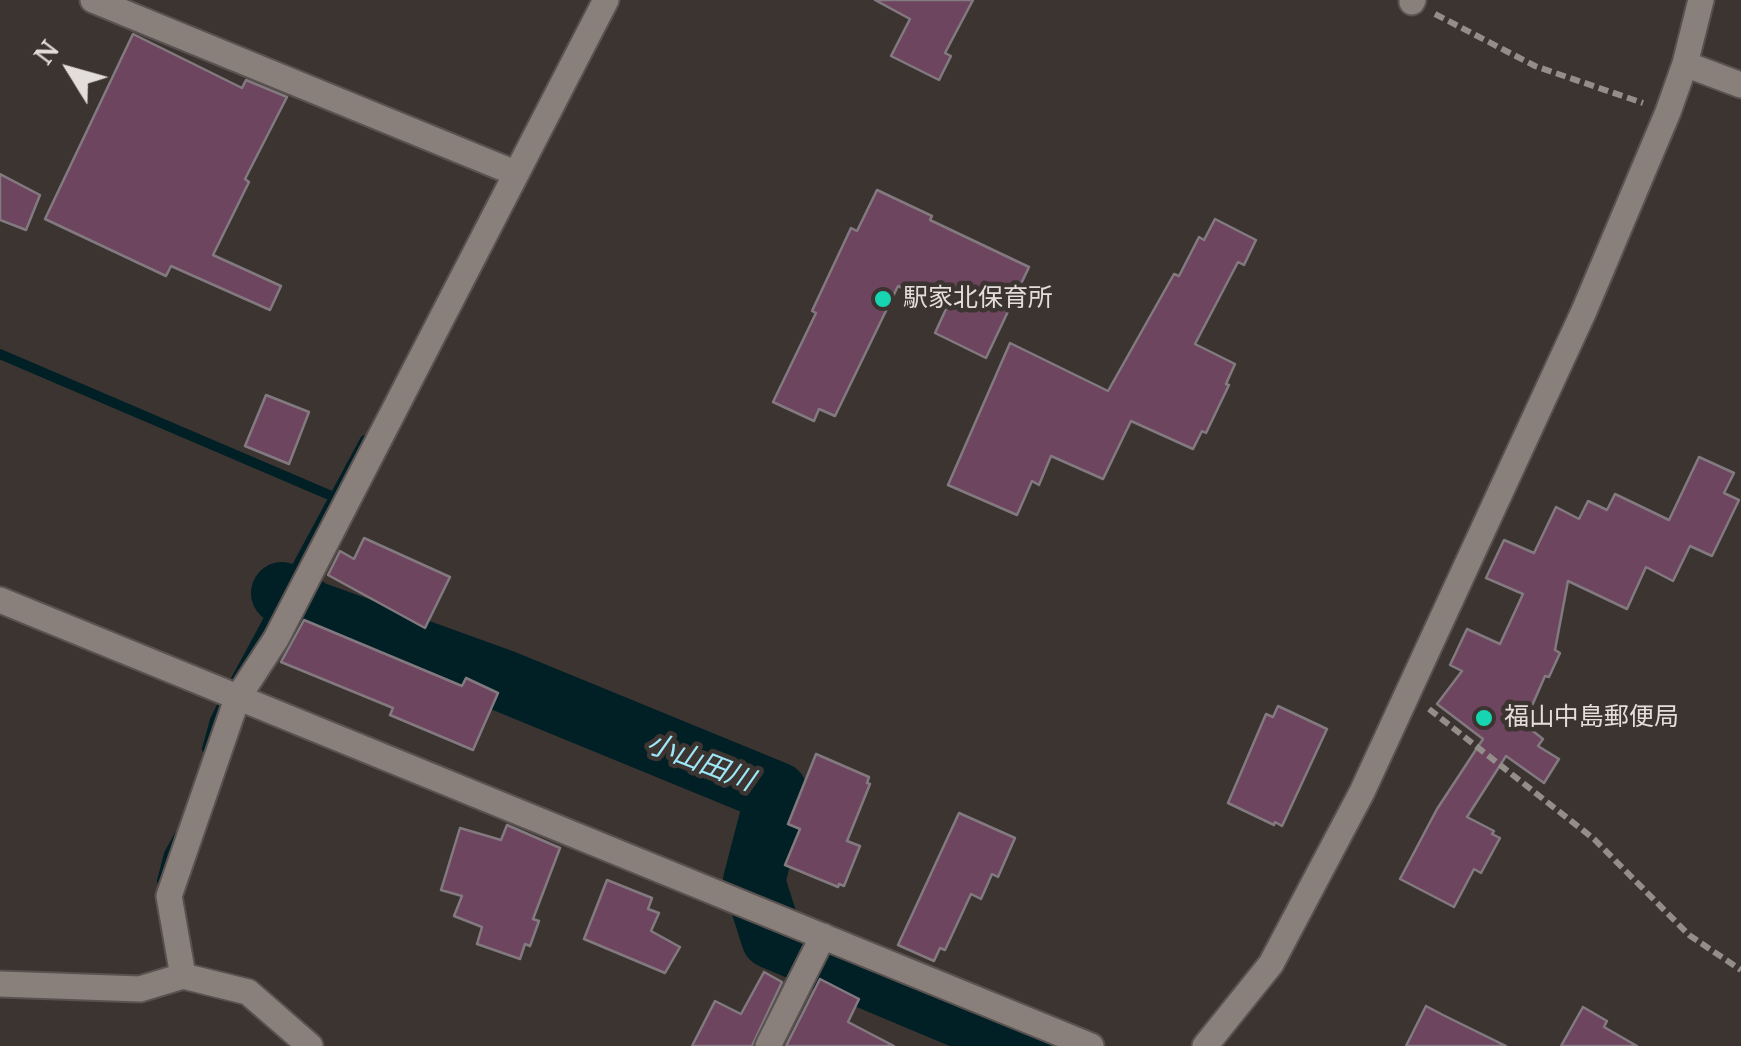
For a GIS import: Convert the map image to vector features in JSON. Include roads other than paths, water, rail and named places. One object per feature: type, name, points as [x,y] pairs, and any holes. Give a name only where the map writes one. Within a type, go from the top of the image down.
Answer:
[{"type":"street","points":[[93,0],[515,173]]},
{"type":"street","points":[[182,976],[168,896],[237,698],[276,639],[606,0]]},
{"type":"street","points":[[1205,1046],[1271,964],[1362,792],[1584,311],[1668,112],[1701,0]]},
{"type":"street","points":[[1685,64],[1741,85]]},
{"type":"street","points":[[0,600],[1091,1046]]},
{"type":"street","points":[[768,1046],[823,936]]},
{"type":"street","points":[[0,984],[140,989],[182,976],[248,992],[310,1046]]},
{"type":"waterway","points":[[0,354],[334,497]]},
{"type":"waterway","points":[[233,685],[365,440]]},
{"type":"waterway","name":"小山田川","points":[[282,593],[313,612],[504,681],[777,793],[754,881],[772,938],[1030,1046]]},
{"type":"waterway","points":[[207,749],[225,700]]},
{"type":"waterway","points":[[162,881],[179,836]]},
{"type":"place","name":"駅家北保育所","points":[[883,299]]},
{"type":"place","name":"福山中島郵便局","points":[[1484,718]]}]
